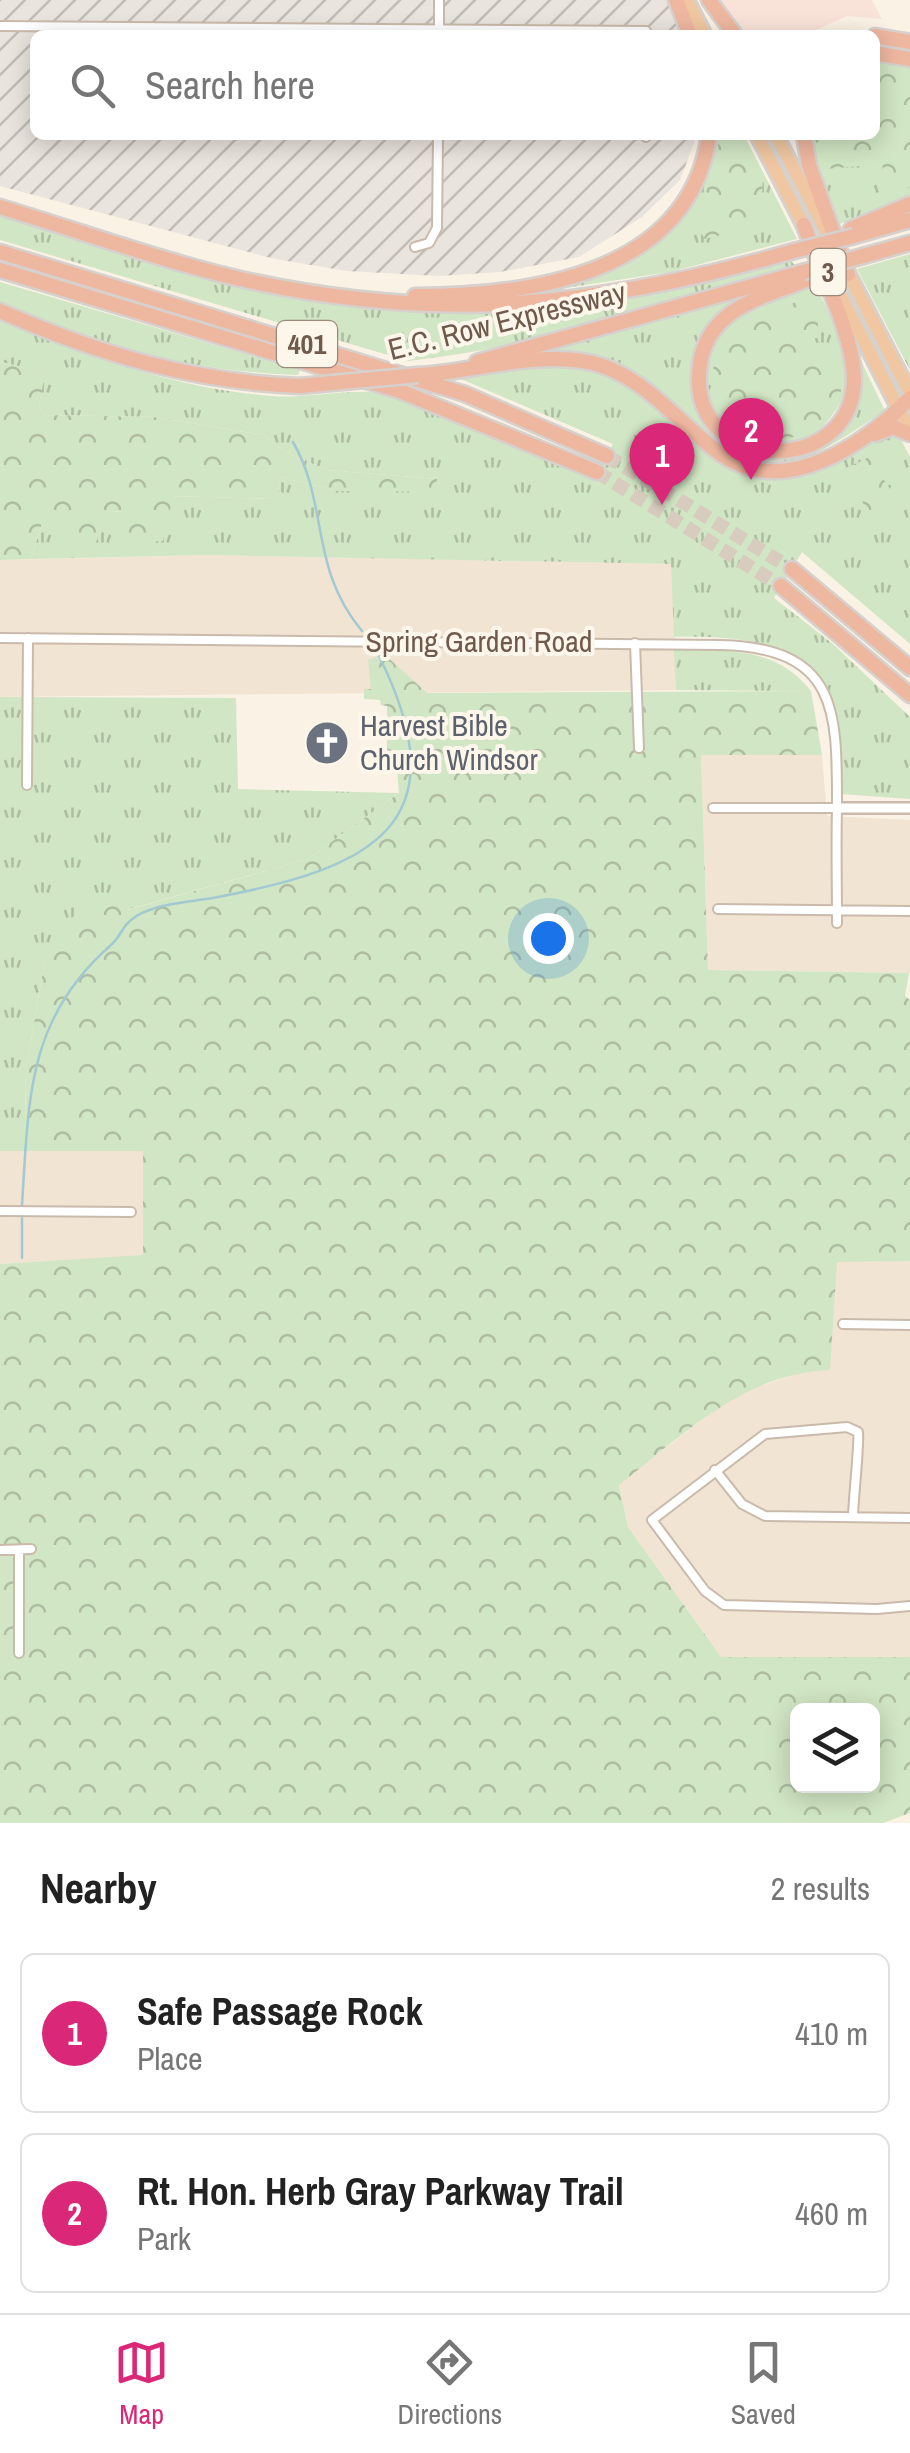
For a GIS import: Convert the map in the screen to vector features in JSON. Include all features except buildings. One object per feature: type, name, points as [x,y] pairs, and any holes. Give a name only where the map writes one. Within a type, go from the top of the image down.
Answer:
[{"type":"highway","points":[[676,0],[688,30]]},
{"type":"highway","points":[[687,0],[702,30]]},
{"type":"highway","points":[[708,0],[723,30]]},
{"type":"highway","points":[[708,0],[731,30]]},
{"type":"highway","points":[[880,37],[910,42]]},
{"type":"highway","points":[[880,55],[910,59]]},
{"type":"highway","points":[[310,293],[484,293],[552,282],[609,265],[653,238],[684,204],[703,164],[707,140]]},
{"type":"highway","name":"3","points":[[760,140],[804,225],[906,400]]},
{"type":"highway","name":"3","points":[[779,140],[906,400],[910,432]]},
{"type":"highway","points":[[805,140],[809,166],[845,269]]},
{"type":"highway","points":[[852,232],[910,204]]},
{"type":"highway","name":"E.C. Row Expressway","points":[[0,207],[206,270],[310,293],[455,306],[573,301],[654,288],[852,232],[910,220]]},
{"type":"highway","points":[[804,225],[848,343],[853,391],[841,419],[810,446],[781,454],[752,450],[732,440],[709,416],[698,383],[700,358],[715,329],[736,310],[804,276],[845,269],[863,256],[910,243]]},
{"type":"highway","name":"401","points":[[0,252],[437,384],[522,416],[608,456]]},
{"type":"highway","name":"401","points":[[0,270],[400,392],[597,472]]},
{"type":"highway","name":"E.C. Row Expressway","points":[[0,311],[90,348],[149,366],[218,379],[300,386],[468,368],[804,276]]},
{"type":"highway","points":[[468,368],[561,360],[608,368],[654,395],[721,454],[763,471],[812,465],[890,427],[910,432]]},
{"type":"highway","points":[[856,442],[906,400]]},
{"type":"highway","points":[[792,569],[910,668]]},
{"type":"highway","points":[[781,586],[910,695]]},
{"type":"street","points":[[439,30],[440,0]]},
{"type":"street","points":[[0,26],[293,30]]},
{"type":"street","points":[[415,247],[429,243],[437,228],[438,140]]},
{"type":"street","name":"Spring Garden Road","points":[[0,638],[758,646],[800,664],[824,693],[836,723],[837,923]]},
{"type":"street","points":[[27,785],[28,638]]},
{"type":"street","points":[[635,643],[639,748]]},
{"type":"street","points":[[714,808],[910,808]]},
{"type":"street","points":[[718,910],[910,912]]},
{"type":"street","points":[[0,1211],[132,1212]]},
{"type":"street","points":[[843,1324],[910,1325]]},
{"type":"street","points":[[853,1517],[854,1456],[860,1440],[852,1427],[771,1432],[652,1520],[717,1602],[747,1609],[910,1606]]},
{"type":"street","points":[[715,1470],[737,1499],[756,1513],[910,1518]]},
{"type":"street","points":[[0,1550],[31,1549]]},
{"type":"street","points":[[19,1550],[20,1653]]},
{"type":"shaded area","points":[[0,0],[675,0],[685,30],[30,30],[30,140],[694,140],[680,180],[642,217],[579,257],[500,272],[439,276],[347,271],[275,259],[0,186]]},
{"type":"shaded area","points":[[717,0],[872,0],[882,19],[847,16],[816,30],[735,30]]},
{"type":"shaded area","points":[[207,555],[672,564],[676,690],[0,697],[0,560]]},
{"type":"shaded area","points":[[701,754],[822,755],[827,816],[910,820],[910,973],[708,970]]},
{"type":"shaded area","points":[[0,1151],[144,1151],[143,1256],[0,1264]]},
{"type":"shaded area","points":[[837,1261],[910,1261],[910,1657],[721,1657],[628,1527],[619,1484],[734,1395],[804,1371]]},
{"type":"green space","points":[[880,59],[910,64],[910,195],[840,224],[810,140],[880,140]]},
{"type":"green space","points":[[880,67],[894,67],[910,78],[910,187],[878,201],[883,164],[826,169],[820,140],[880,140],[880,108],[890,106],[896,95],[880,95]]},
{"type":"green space","points":[[709,140],[747,140],[797,239],[670,272],[526,294],[524,289],[599,273],[634,258],[662,235]]},
{"type":"green space","points":[[719,140],[743,140],[763,178],[760,225],[705,239],[698,229],[717,216],[716,200],[703,179],[717,165]]},
{"type":"green space","points":[[0,214],[228,282],[375,308],[544,309],[666,291],[789,259],[796,266],[555,335],[408,361],[0,240]]},
{"type":"green space","points":[[910,254],[910,370],[857,269]]},
{"type":"green space","points":[[0,282],[300,370],[298,375],[221,369],[108,345],[0,305]]},
{"type":"green space","points":[[815,282],[847,363],[848,381],[841,401],[826,423],[798,442],[770,447],[744,439],[722,423],[707,399],[702,373],[709,344],[731,318],[750,306]]},
{"type":"green space","points":[[735,297],[738,302],[708,328],[693,358],[692,390],[704,419],[726,442],[756,454],[794,452],[837,432],[854,346],[885,411],[813,455],[792,462],[770,463],[748,459],[724,447],[643,381],[547,356],[545,351]]},
{"type":"green space","points":[[798,301],[818,310],[818,338],[803,339],[803,351],[816,365],[830,359],[844,366],[838,402],[823,423],[810,431],[781,439],[751,435],[738,429],[722,413],[715,390],[713,359],[736,331]]},
{"type":"green space","points":[[0,321],[100,358],[202,386],[284,397],[368,392],[407,400],[488,429],[592,478],[613,444],[461,379],[535,366],[593,370],[630,386],[724,464],[752,474],[830,463],[885,435],[899,436],[910,457],[910,644],[802,552],[774,598],[833,644],[910,717],[910,799],[841,794],[838,717],[824,684],[809,667],[768,646],[721,638],[674,637],[671,564],[207,555],[31,559],[42,523],[106,511],[124,512],[173,496],[277,499],[280,477],[338,491],[437,479],[327,470],[285,452],[264,435],[154,417],[46,415],[39,407],[44,372],[0,362]]},
{"type":"green space","points":[[0,362],[45,372],[39,407],[46,415],[154,417],[264,435],[285,452],[327,470],[437,479],[436,492],[338,491],[280,477],[277,499],[173,496],[163,541],[131,542],[124,512],[106,511],[96,543],[42,523],[31,559],[0,560]]},
{"type":"green space","points":[[888,440],[900,446],[892,465],[879,473],[895,496],[885,517],[865,506],[859,492],[851,487],[852,476],[833,474],[872,456],[874,444]]},
{"type":"green space","points":[[674,649],[732,651],[766,658],[797,676],[811,691],[676,690]]},
{"type":"green space","points":[[384,654],[427,693],[811,691],[822,755],[701,755],[708,970],[909,973],[905,996],[910,1000],[910,1261],[837,1262],[830,1370],[770,1382],[742,1395],[691,1427],[619,1485],[628,1527],[721,1657],[910,1657],[910,1813],[883,1823],[0,1823],[0,1264],[143,1255],[143,1151],[25,1151],[26,1070],[45,959],[90,892],[127,910],[308,859],[399,793],[396,759],[387,759],[387,706],[381,705],[380,700],[364,699],[364,689],[371,689],[368,660]]},
{"type":"green space","points":[[0,697],[236,698],[238,789],[399,793],[308,859],[126,910],[45,959],[26,1070],[25,1151],[0,1151]]},
{"type":"waterway","points":[[293,442],[312,489],[334,584],[362,631]]},
{"type":"waterway","points":[[22,1205],[31,1096],[48,1032],[84,972],[128,923],[139,914],[160,907],[272,885],[320,871],[358,853],[387,829],[405,799],[411,761],[402,714],[379,656]]},
{"type":"waterway","points":[[22,1218],[22,1258]]},
{"type":"tunnel","points":[[607,456],[792,569]]},
{"type":"tunnel","points":[[597,472],[781,586]]},
{"type":"place","name":"Rt. Hon. Herb Gray Parkway Trail","points":[[751,480]]},
{"type":"place","name":"Safe Passage Rock","points":[[662,505]]},
{"type":"place","name":"Harvest Bible Church Windsor","points":[[327,743]]}]
